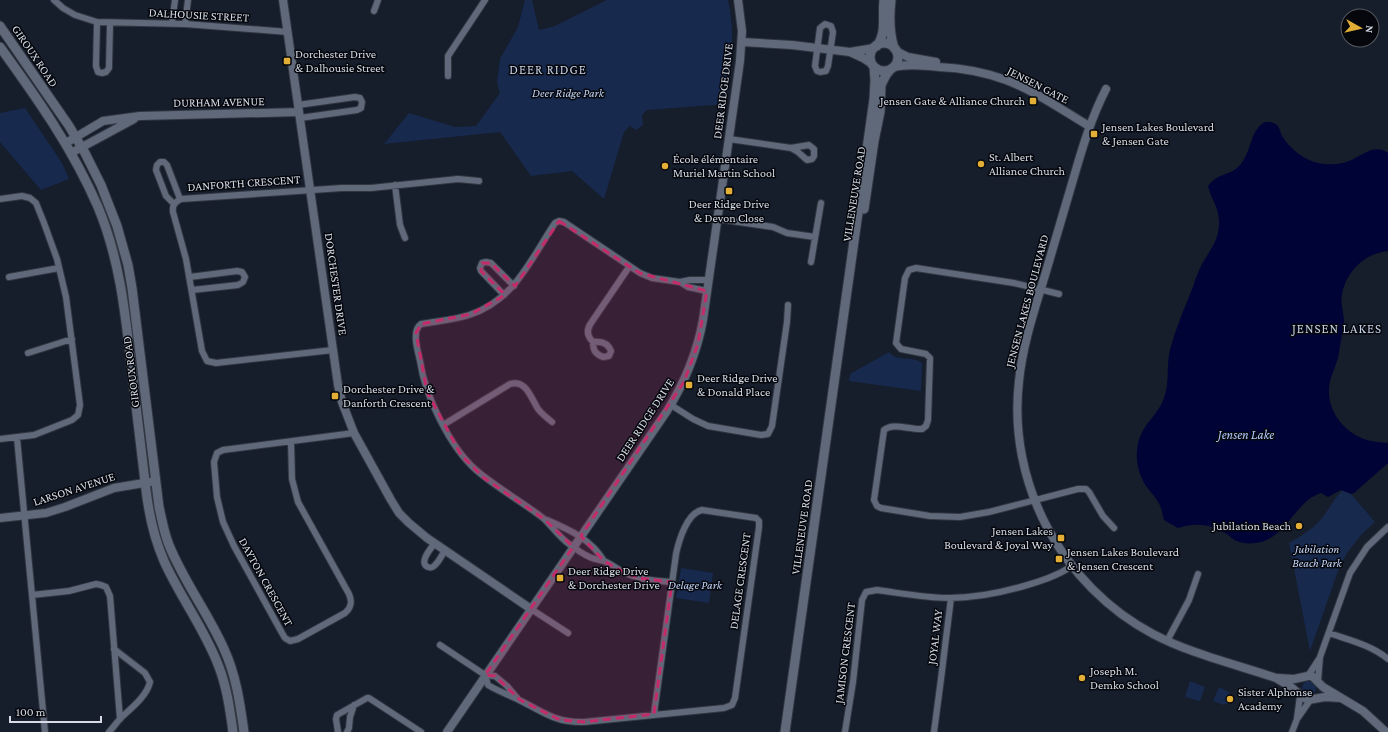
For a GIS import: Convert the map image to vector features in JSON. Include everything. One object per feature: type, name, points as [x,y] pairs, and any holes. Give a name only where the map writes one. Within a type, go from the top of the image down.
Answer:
[{"type":"main road","points":[[884,0],[884,29],[882,38],[872,50],[870,57],[873,65],[883,71],[892,68],[897,59],[890,30],[889,14],[891,0]]},
{"type":"main road","name":"GIROUX ROAD","points":[[0,26],[82,147],[117,226],[128,265],[136,315],[161,519],[169,544],[218,637],[229,662],[238,692],[244,732]]},
{"type":"main road","points":[[876,47],[886,44],[895,49]]},
{"type":"main road","name":"GIROUX ROAD","points":[[0,47],[30,88],[66,143],[98,208],[108,236],[118,272],[125,308],[150,520],[164,560],[206,639],[222,675],[233,732]]},
{"type":"main road","name":"VILLENEUVE ROAD","points":[[785,732],[843,325],[874,94],[875,80],[873,65]]},
{"type":"main road","name":"VILLENEUVE ROAD","points":[[843,325],[852,282],[874,141],[880,112],[881,85],[886,75],[892,68]]},
{"type":"street","name":"DALHOUSIE STREET","points":[[54,0],[63,8],[75,15],[97,22],[185,24],[288,32]]},
{"type":"street","points":[[172,24],[175,0]]},
{"type":"street","points":[[185,24],[188,0]]},
{"type":"street","name":"DORCHESTER DRIVE","points":[[283,0],[333,350],[342,402],[354,433],[396,508],[409,523],[435,543],[531,609]]},
{"type":"street","points":[[374,11],[378,0]]},
{"type":"street","points":[[448,76],[448,56],[485,0]]},
{"type":"street","name":"DEER RIDGE DRIVE","points":[[447,732],[671,405],[684,382],[701,333],[718,219],[742,42],[738,0]]},
{"type":"street","points":[[97,22],[96,66],[98,72],[102,74],[108,70],[109,66],[110,22]]},
{"type":"street","points":[[825,24],[828,24],[831,26],[833,32],[826,70],[820,72],[817,71],[815,66],[818,48],[820,28],[825,24]]},
{"type":"street","points":[[742,42],[781,44],[850,52],[876,47]]},
{"type":"street","name":"JENSEN GATE","points":[[895,49],[908,58],[930,60],[950,67]]},
{"type":"street","points":[[850,52],[873,65]]},
{"type":"street","name":"JENSEN GATE","points":[[892,68],[911,64],[950,67],[978,72],[1006,80],[1089,126]]},
{"type":"street","name":"JENSEN LAKES BOULEVARD","points":[[1106,89],[1089,126],[1022,358],[1018,382],[1017,407],[1021,448],[1027,476],[1035,500],[1049,532],[1059,549],[1096,593],[1119,612],[1141,627],[1167,640],[1276,678],[1299,694]]},
{"type":"street","points":[[355,97],[360,98],[362,102],[362,106],[357,110],[299,112],[355,97]]},
{"type":"street","name":"DURHAM AVENUE","points":[[66,143],[103,121],[140,116],[299,112]]},
{"type":"street","name":"DURHAM AVENUE","points":[[71,153],[140,116]]},
{"type":"street","points":[[729,139],[792,148]]},
{"type":"street","name":"DANFORTH CRESCENT","points":[[174,204],[166,196],[156,170],[157,165],[160,162],[164,162],[167,165],[180,199]]},
{"type":"street","name":"DANFORTH CRESCENT","points":[[333,350],[209,363],[205,359],[202,351],[190,277],[173,212],[174,204],[180,199],[310,190],[371,188],[458,180],[479,181]]},
{"type":"street","points":[[395,186],[400,225],[405,238]]},
{"type":"street","points":[[0,198],[26,197],[34,201],[44,223],[60,268],[66,297],[80,405],[78,415],[72,420],[30,436],[0,439]]},
{"type":"street","points":[[811,262],[820,203]]},
{"type":"street","points":[[718,219],[776,228],[787,233],[815,237]]},
{"type":"street","points":[[604,561],[600,553],[581,536],[544,519],[484,478],[468,463],[454,445],[432,405],[424,382],[416,336],[418,327],[421,324],[471,314],[486,308],[504,295],[524,274],[555,223],[559,221],[564,222],[629,267],[652,278],[680,282],[690,280],[709,280]]},
{"type":"street","points":[[504,295],[481,271],[480,268],[482,263],[491,263],[514,286]]},
{"type":"street","points":[[593,342],[589,336],[589,326],[629,267]]},
{"type":"street","points":[[9,277],[60,268]]},
{"type":"street","points":[[1059,294],[1014,282],[916,268],[911,269],[907,273],[896,343],[900,349],[926,354],[930,358],[928,420],[926,426],[922,429],[893,426],[887,427],[884,430],[874,497],[875,503],[881,508],[930,516],[947,517],[979,514],[1078,489],[1086,489],[1114,528]]},
{"type":"street","points":[[190,277],[237,271],[242,272],[245,277],[243,282],[238,285],[192,290]]},
{"type":"street","points":[[680,282],[688,287],[707,291]]},
{"type":"street","points":[[671,405],[693,419],[708,426],[761,435],[768,434],[772,426],[787,322],[788,305]]},
{"type":"street","points":[[28,353],[72,339]]},
{"type":"street","points":[[444,425],[510,384],[517,383],[524,387],[538,409],[552,422]]},
{"type":"street","name":"DAYTON CRESCENT","points":[[291,442],[292,479],[298,502],[349,594],[351,605],[349,610],[345,613],[298,639],[290,641],[282,634],[226,529],[216,497],[214,462],[217,453],[223,450],[354,433]]},
{"type":"street","points":[[17,438],[45,732]]},
{"type":"street","name":"LARSON AVENUE","points":[[0,518],[25,516],[56,510],[114,488],[156,481]]},
{"type":"street","name":"DELAGE CRESCENT","points":[[520,700],[495,676],[485,675],[488,685],[520,700],[547,716],[573,722],[724,708],[730,706],[733,703],[759,526],[758,520],[752,517],[698,510],[688,523],[680,539],[676,554],[654,714]]},
{"type":"street","points":[[544,519],[567,543],[594,559],[604,561],[633,576],[672,582]]},
{"type":"street","points":[[1297,719],[1299,694],[1297,684],[1320,657],[1345,585],[1355,564],[1367,547],[1388,527]]},
{"type":"street","points":[[435,543],[424,560],[424,563],[430,568],[434,567],[446,550]]},
{"type":"street","name":"JOYAL WAY","points":[[934,732],[951,598],[982,596],[1011,590],[1051,577],[1072,566]]},
{"type":"street","points":[[1167,640],[1190,600],[1198,574]]},
{"type":"street","points":[[32,595],[65,592],[96,584],[104,586],[108,590],[110,596],[120,719]]},
{"type":"street","name":"JAMISON CRESCENT","points":[[845,732],[853,682],[862,600],[866,592],[876,590],[951,598]]},
{"type":"street","points":[[531,609],[568,633]]},
{"type":"street","points":[[1329,633],[1363,644],[1388,659]]},
{"type":"street","points":[[440,645],[485,675]]},
{"type":"street","points":[[109,732],[131,709],[146,690],[150,682],[145,673],[114,649]]},
{"type":"street","points":[[1292,732],[1297,719],[1312,699],[1320,692],[1320,657]]},
{"type":"street","points":[[1305,676],[1312,676],[1341,698],[1363,711],[1386,732]]},
{"type":"street","name":"JENSEN LAKES BOULEVARD","points":[[1276,678],[1294,679],[1305,676]]},
{"type":"street","points":[[1299,694],[1304,698],[1312,699],[1325,697],[1341,698]]},
{"type":"street","points":[[338,732],[336,719],[337,715],[366,698],[371,699],[421,732]]},
{"type":"street","points":[[347,732],[354,705]]},
{"type":"highlighted area","points":[[559,221],[640,273],[707,291],[698,344],[684,382],[581,536],[604,561],[622,571],[639,578],[672,582],[654,714],[584,722],[560,720],[520,700],[495,676],[485,675],[573,547],[544,519],[484,478],[461,455],[427,392],[416,333],[421,324],[471,314],[505,295],[481,271],[482,263],[491,263],[515,286]]},
{"type":"green space","name":"Deer Ridge Park","points":[[525,0],[532,0],[539,30],[555,26],[607,0],[728,0],[732,26],[732,52],[726,104],[647,110],[642,115],[643,125],[636,130],[631,127],[631,125],[624,132],[604,199],[572,171],[531,176],[500,132],[384,144],[409,113],[455,127],[476,126],[500,93],[497,83],[500,59],[518,27]]},
{"type":"green space","points":[[25,108],[62,163],[69,179],[41,190],[0,142],[0,113]]},
{"type":"green space","points":[[889,352],[897,357],[914,359],[922,363],[921,391],[849,381],[850,374]]},
{"type":"green space","name":"Jubilation Beach Park","points":[[1343,490],[1351,494],[1375,522],[1361,535],[1347,553],[1339,568],[1310,651],[1289,543],[1315,526]]},
{"type":"green space","name":"Delage Park","points":[[681,568],[713,573],[709,603],[676,598]]},
{"type":"green space","points":[[1190,681],[1205,687],[1200,701],[1185,697]]},
{"type":"green space","points":[[1306,681],[1312,681],[1316,685],[1316,691],[1312,695],[1306,695],[1302,691],[1302,685]]},
{"type":"green space","points":[[1219,687],[1229,692],[1231,696],[1229,703],[1224,705],[1213,701]]},
{"type":"water","name":"Jensen Lake","points":[[1265,122],[1271,122],[1277,125],[1285,141],[1303,157],[1313,162],[1338,164],[1354,159],[1368,151],[1378,149],[1388,153],[1388,251],[1372,255],[1364,260],[1352,271],[1344,286],[1342,304],[1344,325],[1338,357],[1329,386],[1329,399],[1335,414],[1345,428],[1367,440],[1388,443],[1388,463],[1354,493],[1351,494],[1341,490],[1328,497],[1321,493],[1312,497],[1298,510],[1279,532],[1271,538],[1261,542],[1242,543],[1209,526],[1191,525],[1178,528],[1164,520],[1160,505],[1146,486],[1138,469],[1137,451],[1138,442],[1141,435],[1164,398],[1167,386],[1169,356],[1172,341],[1202,264],[1217,237],[1219,219],[1217,209],[1208,186],[1218,177],[1232,172],[1241,164],[1245,159],[1256,130]]},
{"type":"place","name":"Dorchester Drive & Dalhousie Street","points":[[287,61]]},
{"type":"place","name":"Jensen Gate & Alliance Church","points":[[1033,101]]},
{"type":"place","name":"Jensen Lakes Boulevard & Jensen Gate","points":[[1094,134]]},
{"type":"place","name":"St. Albert Alliance Church","points":[[981,164]]},
{"type":"place","name":"École élémentaire Muriel Martin School","points":[[665,166]]},
{"type":"place","name":"Deer Ridge Drive & Devon Close","points":[[729,191]]},
{"type":"place","name":"Deer Ridge Drive & Donald Place","points":[[689,385]]},
{"type":"place","name":"Dorchester Drive & Danforth Crescent","points":[[335,396]]},
{"type":"place","name":"Jubilation Beach","points":[[1299,526]]},
{"type":"place","name":"Jensen Lakes Boulevard & Joyal Way","points":[[1061,538]]},
{"type":"place","name":"Jensen Lakes Boulevard & Jensen Crescent","points":[[1059,559]]},
{"type":"place","name":"Deer Ridge Drive & Dorchester Drive","points":[[560,578]]},
{"type":"place","name":"Joseph M. Demko School","points":[[1082,678]]},
{"type":"place","name":"Sister Alphonse Academy","points":[[1230,699]]},
{"type":"district","name":"DEER RIDGE","points":[[548,69]]},
{"type":"district","name":"JENSEN LAKES","points":[[1337,328]]}]
